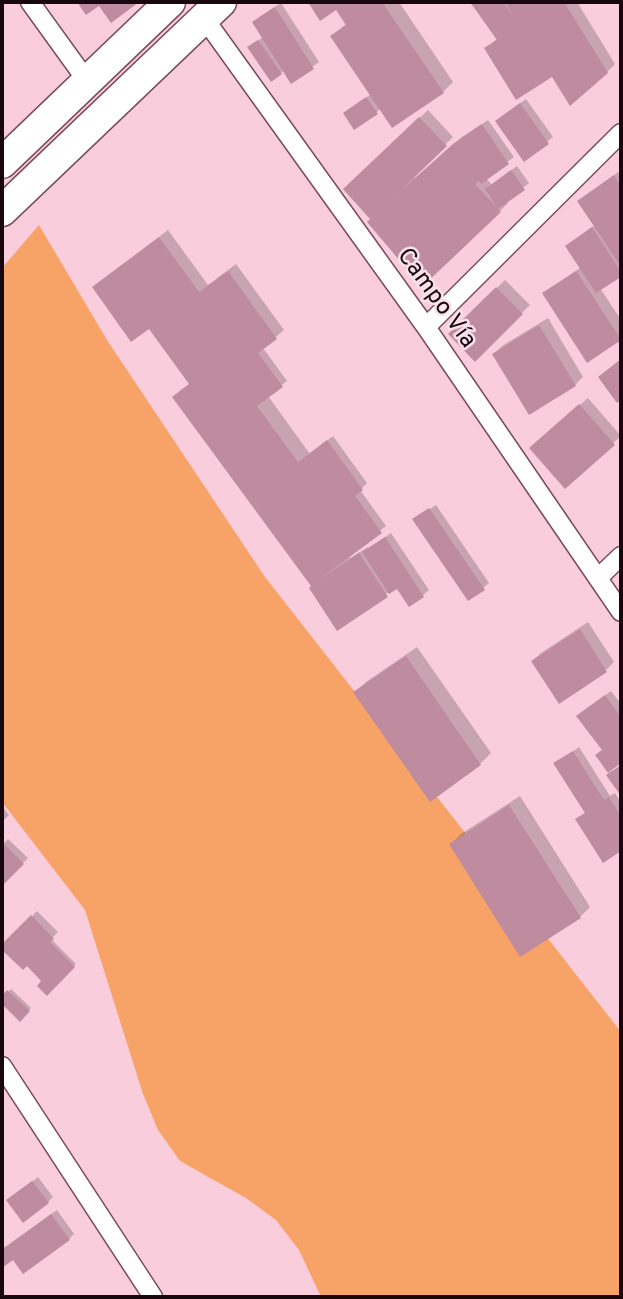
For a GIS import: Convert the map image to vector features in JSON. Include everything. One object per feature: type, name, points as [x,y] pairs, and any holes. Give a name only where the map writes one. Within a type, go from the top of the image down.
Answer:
[{"type":"highway","points":[[2,163],[170,2]]},
{"type":"highway","points":[[2,211],[212,10]]},
{"type":"street","points":[[30,2],[87,81]]},
{"type":"street","name":"Campo Vía","points":[[212,10],[621,612]]},
{"type":"street","points":[[426,327],[621,133]]},
{"type":"street","points":[[598,578],[621,556]]},
{"type":"street","points":[[2,1066],[153,1297]]},
{"type":"shaded area","points":[[39,225],[107,340],[265,577],[621,1032],[621,1297],[321,1297],[299,1250],[276,1220],[246,1198],[180,1161],[158,1130],[143,1094],[85,910],[2,802],[2,268]]},
{"type":"building","points":[[77,2],[139,2],[111,23],[99,6],[86,15]]},
{"type":"building","points":[[308,2],[382,2],[444,93],[392,128],[330,36],[346,25],[336,10],[320,21]]},
{"type":"building","points":[[470,2],[503,2],[513,16],[505,2],[564,2],[608,73],[570,106],[552,77],[516,100],[484,48],[497,40]]},
{"type":"building","points":[[275,7],[314,69],[291,84],[252,22]]},
{"type":"building","points":[[258,40],[282,74],[271,82],[247,47]]},
{"type":"building","points":[[366,97],[378,114],[354,130],[343,113]]},
{"type":"building","points":[[520,103],[549,144],[524,162],[495,121]]},
{"type":"building","points":[[419,117],[447,146],[394,197],[453,144],[482,124],[509,164],[481,184],[479,181],[475,184],[501,212],[422,287],[367,222],[370,219],[343,189]]},
{"type":"building","points":[[511,170],[525,190],[498,209],[485,189]]},
{"type":"building","points":[[614,175],[621,186],[621,260],[618,262],[577,201]]},
{"type":"building","points":[[592,227],[621,272],[621,277],[596,293],[565,246]]},
{"type":"building","points":[[159,237],[199,292],[228,271],[277,339],[258,353],[283,387],[257,406],[298,462],[327,440],[363,490],[355,496],[382,533],[317,581],[359,553],[388,597],[337,631],[309,588],[311,586],[172,397],[189,384],[149,329],[131,342],[92,287]]},
{"type":"building","points":[[576,271],[621,337],[621,346],[618,342],[587,363],[542,293]]},
{"type":"building","points":[[496,287],[523,314],[475,362],[448,334]]},
{"type":"building","points":[[539,325],[576,386],[529,415],[492,354]]},
{"type":"building","points":[[621,359],[621,400],[617,403],[598,377]]},
{"type":"building","points":[[579,404],[615,445],[565,489],[529,448]]},
{"type":"building","points":[[429,508],[485,590],[468,601],[412,519]]},
{"type":"building","points":[[385,537],[424,597],[409,607],[397,589],[389,594],[362,552]]},
{"type":"building","points":[[580,629],[607,672],[559,704],[531,661]]},
{"type":"building","points":[[406,656],[481,765],[430,802],[353,692]]},
{"type":"building","points":[[605,695],[621,717],[621,763],[608,773],[595,755],[602,750],[576,716]]},
{"type":"building","points":[[573,751],[604,800],[609,797],[621,816],[621,851],[603,863],[575,819],[585,813],[553,763]]},
{"type":"building","points":[[621,765],[621,796],[606,775]]},
{"type":"building","points":[[509,805],[581,918],[520,957],[449,844]]},
{"type":"building","points":[[2,842],[24,864],[2,886]]},
{"type":"building","points":[[31,915],[54,939],[50,942],[75,967],[47,996],[37,986],[41,981],[27,966],[23,970],[2,950],[2,944]]},
{"type":"building","points":[[7,990],[30,1011],[20,1022],[2,1004],[2,996]]},
{"type":"building","points":[[32,1181],[49,1203],[23,1223],[6,1200]]},
{"type":"building","points":[[51,1214],[70,1240],[23,1274],[13,1260],[2,1268],[2,1250]]}]
